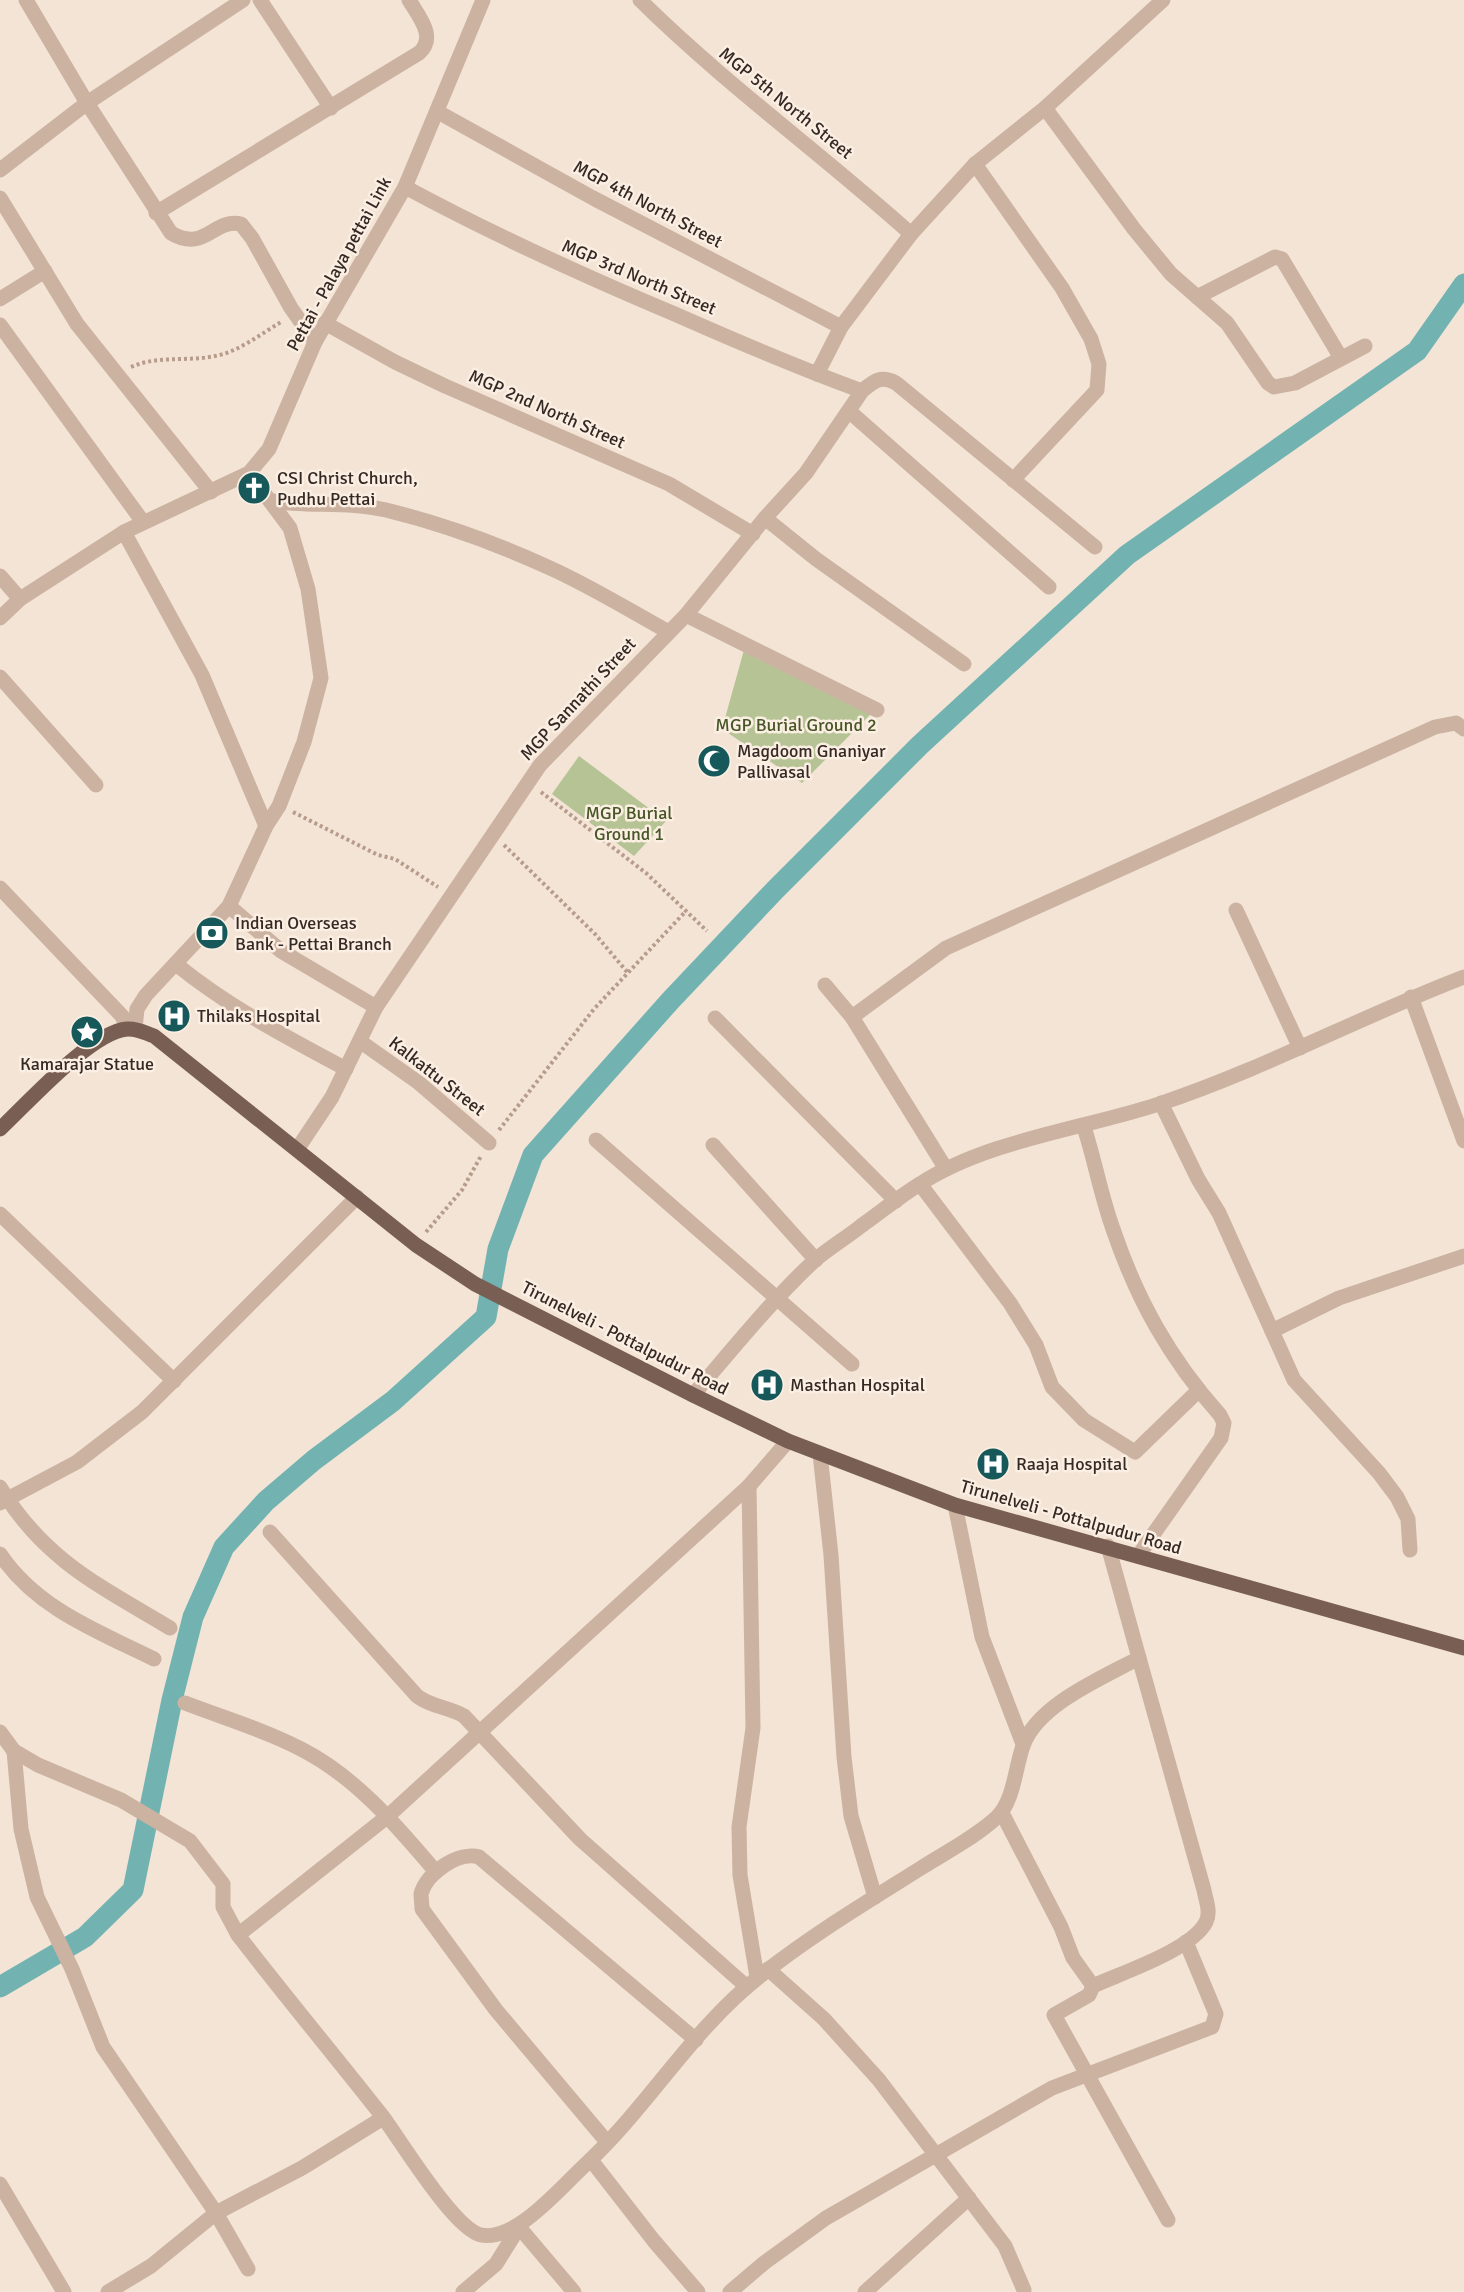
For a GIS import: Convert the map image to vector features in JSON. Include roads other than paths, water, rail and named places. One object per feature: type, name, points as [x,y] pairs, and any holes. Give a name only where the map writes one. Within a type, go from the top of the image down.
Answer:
[{"type":"main road","points":[[0,1129],[80,1053],[104,1037],[132,1029]]},
{"type":"main road","name":"Tirunelveli - Pottalpudur Road","points":[[132,1029],[154,1036],[298,1148],[416,1245],[475,1284],[788,1441],[955,1505],[1464,1648]]},
{"type":"street","points":[[26,0],[87,103],[171,233],[183,240],[194,240],[230,224],[241,224],[252,238],[295,314],[315,342]]},
{"type":"street","points":[[0,170],[87,103],[243,0]]},
{"type":"street","points":[[260,0],[331,108]]},
{"type":"street","points":[[156,213],[331,108],[426,46],[428,38],[425,27],[409,0]]},
{"type":"street","name":"Pettai - Palaya pettai Link","points":[[0,618],[20,599],[124,532],[249,473],[269,449],[315,342],[405,187],[483,0]]},
{"type":"street","name":"MGP 5th North Street","points":[[640,0],[693,52],[845,175],[911,234]]},
{"type":"street","points":[[817,374],[841,327],[911,234],[975,164],[1045,108],[1163,0]]},
{"type":"street","points":[[1045,108],[1134,230],[1171,274],[1227,323],[1268,383],[1274,387],[1294,383],[1365,346]]},
{"type":"street","name":"MGP 4th North Street","points":[[438,112],[593,198],[841,327]]},
{"type":"street","points":[[975,164],[1062,288],[1091,339],[1099,364],[1097,390],[1013,480]]},
{"type":"street","name":"MGP 3rd North Street","points":[[405,187],[474,224],[565,267],[862,391]]},
{"type":"street","points":[[0,198],[77,324],[211,492]]},
{"type":"street","points":[[1197,297],[1275,257],[1282,259],[1341,357]]},
{"type":"street","points":[[0,299],[45,271]]},
{"type":"street","name":"MGP 2nd North Street","points":[[325,323],[395,362],[445,386],[669,483],[753,534]]},
{"type":"street","points":[[0,325],[143,522]]},
{"type":"street","points":[[862,391],[874,380],[887,378],[896,383],[1095,547]]},
{"type":"street","name":"MGP Sannathi Street","points":[[298,1148],[332,1097],[361,1042],[376,1007],[540,765],[667,631],[686,615],[765,518],[806,473],[850,412],[862,391]]},
{"type":"street","points":[[850,412],[1049,587]]},
{"type":"street","points":[[132,1029],[141,1003],[229,906],[266,826],[279,806],[304,742],[321,678],[308,589],[290,528],[249,473]]},
{"type":"street","points":[[272,501],[295,505],[331,503],[384,510],[480,541],[551,568],[667,631]]},
{"type":"street","points":[[765,518],[816,559],[964,664]]},
{"type":"street","points":[[124,532],[202,675],[266,826]]},
{"type":"street","points":[[0,576],[20,599]]},
{"type":"street","points":[[686,615],[877,710]]},
{"type":"street","points":[[0,677],[96,785]]},
{"type":"street","points":[[852,1017],[956,943],[1435,727],[1456,723],[1464,729]]},
{"type":"street","points":[[0,888],[132,1029]]},
{"type":"street","points":[[229,906],[281,951],[376,1007]]},
{"type":"street","points":[[1236,910],[1300,1048]]},
{"type":"street","points":[[177,965],[212,994],[244,1014],[346,1069]]},
{"type":"street","points":[[693,1395],[778,1298],[816,1260],[920,1184],[946,1169],[1015,1143],[1084,1127],[1161,1103],[1300,1048],[1411,997],[1464,977]]},
{"type":"street","points":[[825,985],[852,1017],[946,1169]]},
{"type":"street","points":[[1411,997],[1464,1141]]},
{"type":"street","points":[[715,1018],[896,1201]]},
{"type":"street","name":"Kalkattu Street","points":[[361,1042],[419,1083],[489,1143]]},
{"type":"street","points":[[1161,1103],[1198,1179],[1219,1213],[1294,1380],[1380,1473],[1397,1497],[1408,1519],[1410,1550]]},
{"type":"street","points":[[1084,1127],[1123,1257],[1140,1297],[1174,1360],[1220,1415],[1224,1423],[1221,1438],[1138,1556]]},
{"type":"street","points":[[596,1140],[852,1364]]},
{"type":"street","points":[[713,1145],[816,1260]]},
{"type":"street","points":[[920,1184],[1010,1303],[1036,1345],[1052,1388],[1084,1420],[1135,1452],[1199,1390]]},
{"type":"street","points":[[170,1628],[85,1578],[65,1563],[30,1532],[3,1497],[77,1462],[142,1413],[357,1197]]},
{"type":"street","points":[[0,1214],[174,1381]]},
{"type":"street","points":[[1272,1331],[1339,1298],[1464,1256]]},
{"type":"street","points":[[238,1935],[388,1816],[480,1734],[749,1486],[788,1441]]},
{"type":"street","points":[[820,1454],[831,1555],[844,1757],[851,1816],[875,1897]]},
{"type":"street","points":[[749,1486],[753,1728],[739,1827],[740,1875],[757,1978]]},
{"type":"street","points":[[955,1505],[982,1637],[1023,1744]]},
{"type":"street","points":[[270,1532],[417,1696],[430,1706],[451,1708],[464,1716],[580,1839],[757,1978],[801,1996],[856,2053],[969,2198],[1005,2246],[1024,2290]]},
{"type":"street","points":[[1107,1546],[1208,1911],[1207,1921],[1186,1942],[1093,1986],[1089,1995],[1054,2015],[1168,2220]]},
{"type":"street","points":[[0,1554],[10,1569],[38,1597],[64,1615],[154,1659]]},
{"type":"street","points":[[463,2292],[496,2264],[519,2227],[591,2160],[696,2040],[757,1978],[875,1897],[976,1833],[1002,1813],[1023,1744],[1057,1704],[1139,1658]]},
{"type":"street","points":[[186,1703],[300,1748],[320,1760],[388,1816],[435,1872]]},
{"type":"street","points":[[0,1732],[14,1751],[38,1765],[121,1800],[190,1841],[224,1884],[224,1907],[238,1935],[383,2118],[441,2198],[466,2226],[478,2234],[489,2235],[519,2227]]},
{"type":"street","points":[[14,1751],[25,1855],[37,1897],[72,1969],[103,2047],[216,2213],[248,2269]]},
{"type":"street","points":[[1002,1813],[1061,1927],[1073,1958],[1093,1986]]},
{"type":"street","points":[[607,2142],[496,2010],[422,1909],[422,1893],[435,1872],[463,1856],[479,1857],[696,2040]]},
{"type":"street","points":[[730,2292],[764,2262],[826,2218],[936,2157],[1052,2088],[1212,2027],[1216,2014],[1186,1942]]},
{"type":"street","points":[[108,2292],[151,2266],[216,2213],[302,2168],[383,2118]]},
{"type":"street","points":[[591,2160],[654,2241],[698,2292]]},
{"type":"street","points":[[0,2184],[63,2292]]},
{"type":"street","points":[[866,2292],[969,2198]]},
{"type":"street","points":[[519,2227],[574,2292]]},
{"type":"waterway","points":[[0,1987],[85,1937],[133,1890],[172,1700],[193,1617],[224,1547],[266,1501],[314,1460],[393,1401],[486,1317],[498,1249],[533,1155],[670,1001],[775,890],[920,745],[1127,555],[1417,351],[1464,284]]},
{"type":"place","name":"CSI Christ Church, Pudhu Pettai","points":[[254,488]]},
{"type":"place","name":"Magdoom Gnaniyar Pallivasal","points":[[714,761]]},
{"type":"place","name":"Indian Overseas Bank - Pettai Branch","points":[[212,933]]},
{"type":"place","name":"Thilaks Hospital","points":[[174,1016]]},
{"type":"place","name":"Kamarajar Statue","points":[[87,1032]]},
{"type":"place","name":"Masthan Hospital","points":[[767,1385]]},
{"type":"place","name":"Raaja Hospital","points":[[993,1464]]},
{"type":"park label","name":"MGP Burial Ground 2","points":[[796,725]]},
{"type":"park label","name":"MGP Burial Ground 1","points":[[629,823]]}]
